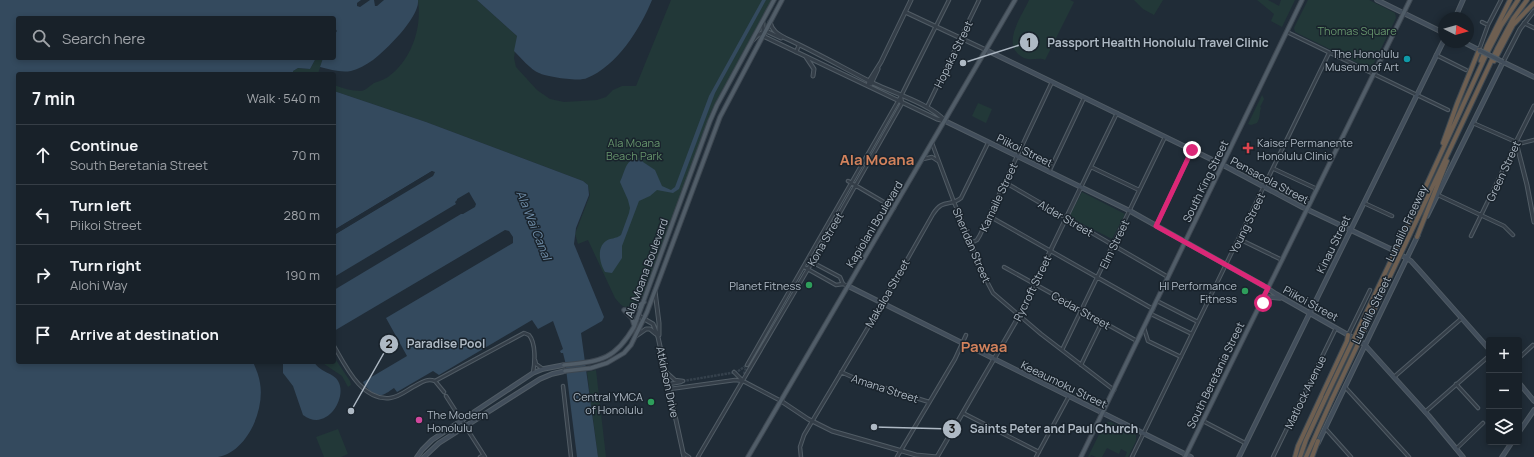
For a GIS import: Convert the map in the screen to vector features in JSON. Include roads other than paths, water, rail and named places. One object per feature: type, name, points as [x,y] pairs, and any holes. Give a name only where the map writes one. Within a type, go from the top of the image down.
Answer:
[{"type":"highway","points":[[1473,84],[1487,46],[1510,0]]},
{"type":"highway","name":"Lunalilo Freeway","points":[[1300,457],[1308,434],[1415,210],[1473,84],[1501,26],[1518,0]]},
{"type":"highway","name":"Lunalilo Freeway","points":[[1306,457],[1472,102],[1506,33],[1526,0]]},
{"type":"highway","points":[[1472,102],[1513,25],[1534,3]]},
{"type":"highway","points":[[1441,154],[1446,132],[1479,50]]},
{"type":"highway","points":[[1417,237],[1465,118]]},
{"type":"highway","points":[[1295,457],[1298,446],[1348,335]]},
{"type":"highway","points":[[1313,457],[1318,441]]},
{"type":"main road","name":"Ala Moana Boulevard","points":[[416,457],[432,440],[532,373],[543,369],[605,358],[625,343],[639,316],[710,121],[717,105],[774,0]]},
{"type":"main road","name":"Ala Moana Boulevard","points":[[424,457],[439,443],[540,379],[552,374],[591,368],[608,363],[624,353],[631,345],[644,319],[655,291],[713,133],[726,104],[782,0]]},
{"type":"main road","name":"Kapiolani Boulevard","points":[[748,457],[1015,0]]},
{"type":"main road","name":"South King Street","points":[[1081,457],[1302,0]]},
{"type":"main road","points":[[1377,0],[1438,30]]},
{"type":"main road","name":"South Beretania Street","points":[[1185,456],[1410,0]]},
{"type":"main road","points":[[1458,12],[1463,0]]},
{"type":"main road","name":"Kinau Street","points":[[1239,457],[1440,48]]},
{"type":"main road","points":[[1474,48],[1534,77]]},
{"type":"main road","name":"Pensacola Street","points":[[986,50],[1223,165],[1264,188],[1406,258],[1420,271],[1486,346]]},
{"type":"main road","name":"Lunalilo Street","points":[[1318,441],[1472,122],[1503,62]]},
{"type":"main road","name":"Piikoi Street","points":[[945,121],[1130,211],[1268,288],[1364,344],[1426,412],[1463,457]]},
{"type":"main road","name":"Keeaumoku Street","points":[[848,286],[1103,413],[1185,456],[1191,457]]},
{"type":"main road","points":[[1259,306],[1269,297],[1283,298]]},
{"type":"main road","points":[[634,327],[634,321],[624,310],[635,309],[644,302]]},
{"type":"main road","points":[[1348,335],[1361,335],[1372,328]]},
{"type":"main road","points":[[1522,387],[1534,401]]},
{"type":"main road","points":[[1522,428],[1534,410]]},
{"type":"main road","points":[[1502,457],[1510,445]]},
{"type":"street","points":[[868,86],[873,83],[881,62],[911,0]]},
{"type":"street","name":"Kona Street","points":[[747,365],[901,96],[949,0]]},
{"type":"street","name":"Hopaka Street","points":[[926,108],[979,0]]},
{"type":"street","points":[[1479,50],[1488,25],[1501,0]]},
{"type":"street","name":"Lunalilo Street","points":[[1503,62],[1523,22],[1534,11]]},
{"type":"street","name":"Pensacola Street","points":[[906,12],[986,50]]},
{"type":"street","points":[[752,42],[764,33],[763,22]]},
{"type":"street","name":"Piikoi Street","points":[[770,22],[774,31],[785,38],[940,115],[945,121]]},
{"type":"street","points":[[1482,22],[1488,25]]},
{"type":"street","points":[[1523,22],[1534,28]]},
{"type":"street","points":[[1287,32],[1448,110]]},
{"type":"street","name":"Piikoi Street","points":[[764,33],[785,38]]},
{"type":"street","name":"Piikoi Street","points":[[764,33],[796,52],[902,103],[937,119],[945,121]]},
{"type":"street","points":[[796,52],[799,45]]},
{"type":"street","name":"Young Street","points":[[1132,457],[1274,169],[1329,53]]},
{"type":"street","points":[[1436,55],[1466,70]]},
{"type":"street","points":[[805,56],[814,69],[813,76]]},
{"type":"street","points":[[868,86],[869,81],[881,62]]},
{"type":"street","name":"Kamaile Street","points":[[971,243],[977,240],[980,235],[1053,82]]},
{"type":"street","points":[[901,96],[902,103]]},
{"type":"street","points":[[1049,172],[1085,97]]},
{"type":"street","name":"Kona Street","points":[[698,457],[856,186],[902,103]]},
{"type":"street","name":"Green Street","points":[[1471,236],[1534,106]]},
{"type":"street","name":"Rycroft Street","points":[[937,457],[1019,316],[1117,113]]},
{"type":"street","points":[[1472,122],[1516,142],[1522,143],[1534,140]]},
{"type":"street","name":"Elm Street","points":[[1062,350],[1165,137]]},
{"type":"street","points":[[1516,142],[1534,221]]},
{"type":"street","name":"Sheridan Street","points":[[932,143],[954,202],[989,287],[1000,301],[1114,390]]},
{"type":"street","name":"Makaloa Street","points":[[801,457],[800,447],[802,440],[812,421],[882,304],[936,208],[945,203],[960,200],[988,143]]},
{"type":"street","points":[[1156,226],[1192,150]]},
{"type":"street","points":[[923,159],[932,157],[939,163]]},
{"type":"street","points":[[1091,167],[1139,190]]},
{"type":"street","points":[[1274,169],[1316,189]]},
{"type":"street","points":[[848,181],[894,208]]},
{"type":"street","name":"Alder Street","points":[[1006,183],[1169,277]]},
{"type":"street","points":[[1438,195],[1504,226],[1513,235]]},
{"type":"street","points":[[1364,202],[1392,216]]},
{"type":"street","points":[[989,216],[1153,309]]},
{"type":"street","points":[[1239,239],[1282,260]]},
{"type":"street","name":"Keeaumoku Street","points":[[808,260],[840,277],[843,284]]},
{"type":"street","name":"Keeaumoku Street","points":[[804,267],[836,285],[843,284],[848,286]]},
{"type":"street","name":"Cedar Street","points":[[1004,267],[1137,341]]},
{"type":"street","points":[[1348,335],[1370,290]]},
{"type":"street","points":[[655,291],[659,323],[658,337]]},
{"type":"street","points":[[1157,301],[1198,322]]},
{"type":"street","points":[[1151,314],[1192,334]]},
{"type":"street","name":"Atkinson Drive","points":[[639,316],[649,321],[654,326],[658,337],[683,455]]},
{"type":"street","points":[[1394,376],[1462,318]]},
{"type":"street","points":[[1081,365],[1102,322]]},
{"type":"street","points":[[1144,328],[1148,341],[1181,357]]},
{"type":"street","name":"Matlock Avenue","points":[[1273,457],[1336,328]]},
{"type":"street","points":[[636,336],[646,329],[650,329],[658,337]]},
{"type":"street","points":[[435,381],[524,333],[531,337],[536,364],[543,369]]},
{"type":"street","points":[[897,457],[954,359],[966,335]]},
{"type":"street","points":[[1522,355],[1533,345]]},
{"type":"street","points":[[336,349],[354,377],[365,390],[375,396],[392,398],[424,380],[430,379],[435,381],[444,392]]},
{"type":"street","points":[[532,373],[534,356]]},
{"type":"street","points":[[1426,412],[1486,359]]},
{"type":"street","points":[[666,372],[675,380],[683,381],[669,384]]},
{"type":"street","points":[[734,372],[743,381],[781,401],[812,421],[833,431],[900,451],[916,455],[937,457]]},
{"type":"street","name":"Amana Street","points":[[841,372],[859,380],[929,402]]},
{"type":"street","name":"Kona Street","points":[[743,381],[744,374]]},
{"type":"street","points":[[670,389],[734,380],[743,381]]},
{"type":"street","points":[[1456,384],[1478,408]]},
{"type":"street","points":[[563,386],[571,457]]},
{"type":"street","points":[[1345,386],[1409,457]]},
{"type":"street","points":[[446,396],[484,456],[480,457]]},
{"type":"street","points":[[1036,457],[1069,396]]},
{"type":"street","points":[[963,413],[1039,452]]},
{"type":"street","points":[[1202,421],[1245,443]]},
{"type":"street","points":[[1456,449],[1483,423]]},
{"type":"street","points":[[1325,428],[1351,457]]},
{"type":"street","points":[[683,455],[689,457]]},
{"type":"water","points":[[0,0],[361,0],[357,3],[357,6],[360,7],[370,0],[374,0],[375,6],[377,6],[384,0],[418,0],[414,15],[408,24],[379,55],[365,65],[351,71],[343,72],[320,67],[322,60],[336,60],[336,16],[16,16],[16,60],[315,60],[310,69],[298,68],[293,72],[16,72],[16,364],[254,364],[259,378],[261,394],[257,417],[245,439],[238,447],[218,457],[0,457]]},
{"type":"water","points":[[477,0],[652,0],[641,23],[618,56],[598,72],[587,78],[578,79],[549,76],[539,73],[533,69],[514,51],[517,36]]},
{"type":"water","points":[[762,0],[766,0],[715,93],[679,189],[673,193],[657,190],[650,196],[639,201],[622,246],[622,258],[612,273],[605,272],[600,261],[601,248],[609,239],[621,235],[629,213],[630,208],[628,200],[620,182],[629,162],[636,158],[641,158],[643,162],[655,170],[662,186],[671,190],[675,187],[709,96]]},
{"type":"water","name":"Ala Wai Canal","points":[[336,92],[426,122],[583,181],[588,185],[589,195],[576,228],[574,244],[604,317],[602,321],[581,333],[598,457],[577,457],[565,361],[563,353],[560,351],[563,349],[553,321],[538,329],[532,320],[439,375],[433,371],[397,392],[394,388],[385,394],[379,395],[371,391],[364,384],[363,382],[407,356],[386,318],[513,243],[513,237],[509,231],[505,230],[336,330],[336,289],[475,207],[476,204],[469,192],[457,199],[455,202],[456,204],[336,276],[336,234],[434,174],[432,171],[336,229]]},
{"type":"water","points":[[283,364],[316,364],[334,376],[338,381],[340,396],[338,404],[333,411],[320,420],[312,419],[303,415],[293,386],[283,373]]},
{"type":"tunnel","points":[[683,381],[737,372],[747,365]]},
{"type":"tunnel","points":[[744,374],[746,368]]},
{"type":"place","name":"The Honolulu Museum of Art","points":[[1407,59]]},
{"type":"place","name":"Passport Health Honolulu Travel Clinic","points":[[963,63]]},
{"type":"place","name":"Kaiser Permanente Honolulu Clinic","points":[[1248,148]]},
{"type":"place","name":"Planet Fitness","points":[[809,285]]},
{"type":"place","name":"HI Performance Fitness","points":[[1245,291]]},
{"type":"place","name":"Central YMCA of Honolulu","points":[[651,402]]},
{"type":"place","name":"Paradise Pool","points":[[351,411]]},
{"type":"place","name":"The Modern Honolulu","points":[[419,420]]},
{"type":"place","name":"Saints Peter and Paul Church","points":[[874,427]]},
{"type":"district","name":"Ala Moana","points":[[877,159]]},
{"type":"district","name":"Pawaa","points":[[984,346]]},
{"type":"park label","name":"Thomas Square","points":[[1357,30]]},
{"type":"park label","name":"Ala Moana Beach Park","points":[[634,148]]}]
